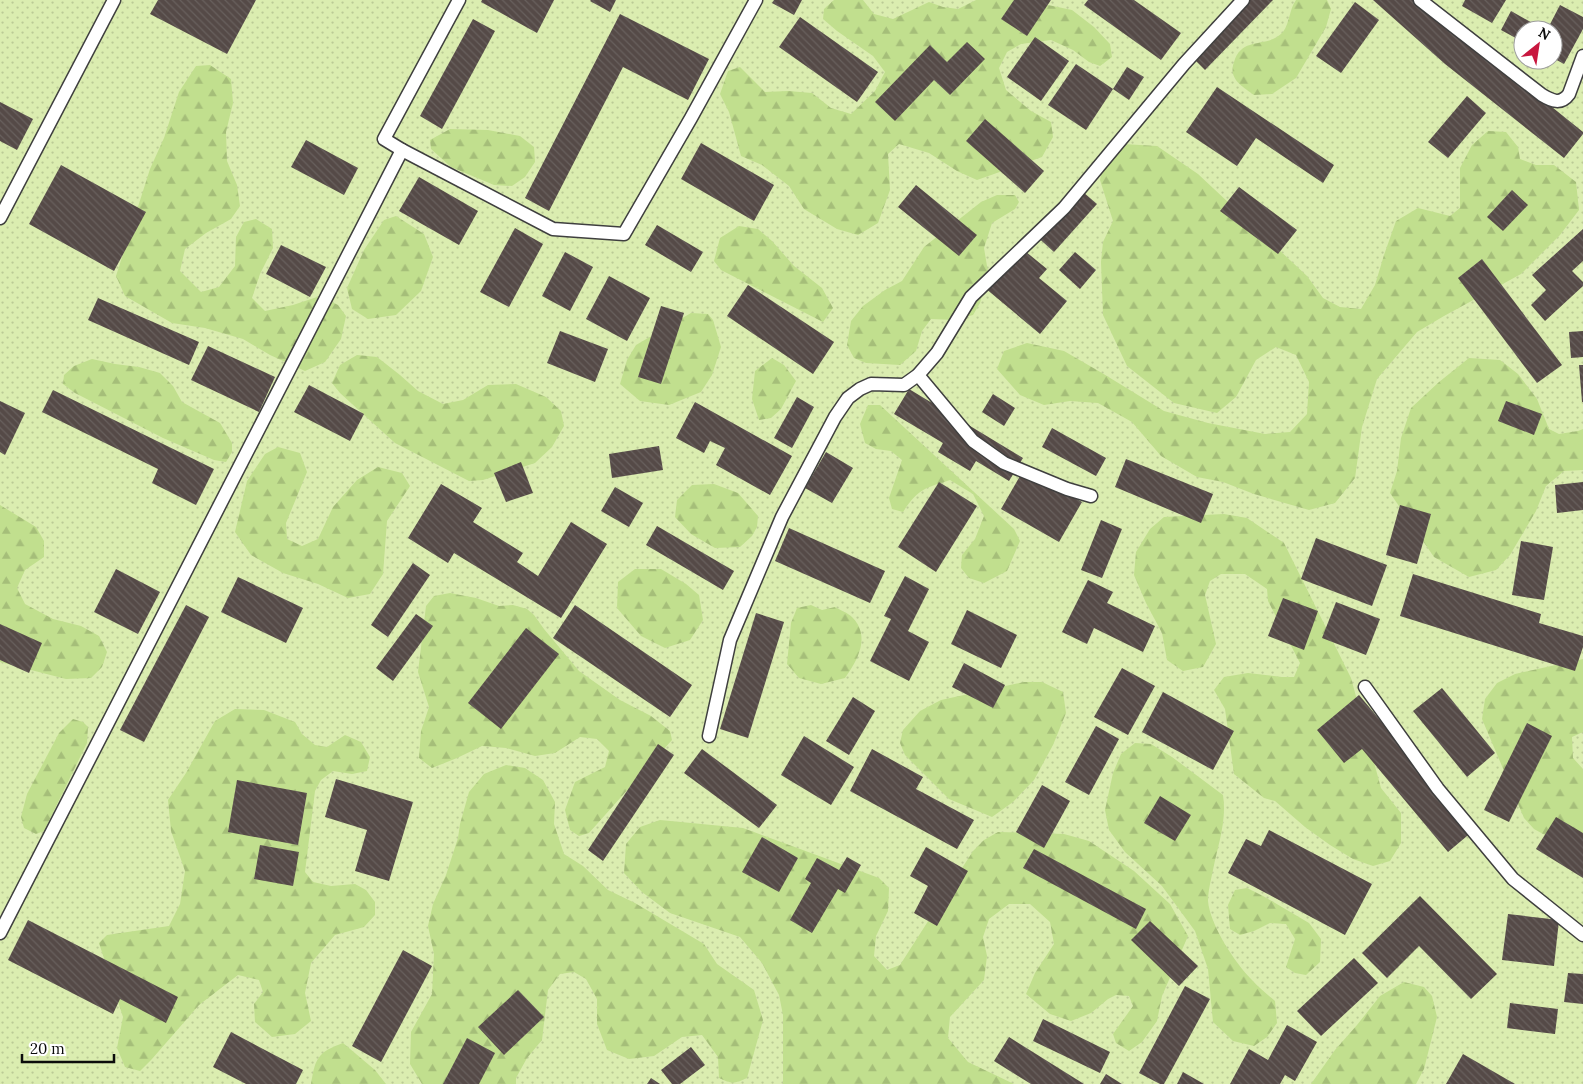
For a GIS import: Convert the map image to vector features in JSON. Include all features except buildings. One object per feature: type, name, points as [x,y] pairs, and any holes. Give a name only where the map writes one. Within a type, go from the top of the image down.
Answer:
[{"type":"lane","points":[[0,218],[114,0]]},
{"type":"lane","points":[[459,0],[384,139],[553,229],[624,234],[756,0]]},
{"type":"lane","points":[[709,736],[730,640],[782,517],[834,417],[848,398],[860,389],[871,384],[904,385],[918,375],[937,354],[971,297],[1064,208],[1184,64],[1243,0]]},
{"type":"lane","points":[[1420,0],[1542,96],[1552,101],[1565,99],[1569,94],[1583,56]]},
{"type":"lane","points":[[0,933],[402,150]]},
{"type":"lane","points":[[918,375],[973,441],[1004,463],[1067,489],[1092,496]]},
{"type":"lane","points":[[1365,687],[1438,789],[1513,879],[1583,935]]},
{"type":"green space","points":[[0,0],[1583,0],[1583,1084],[0,1084]]},
{"type":"green space","points":[[834,0],[863,0],[874,14],[893,19],[929,2],[943,7],[958,9],[976,0],[1024,0],[1072,10],[1094,27],[1110,44],[1112,57],[1100,66],[1089,62],[1073,50],[1051,40],[1021,44],[1007,52],[999,68],[1006,90],[1031,111],[1051,122],[1053,137],[1042,157],[977,180],[957,171],[929,153],[899,144],[888,154],[890,190],[878,223],[858,235],[837,229],[804,209],[789,186],[762,165],[741,156],[729,112],[720,94],[728,71],[740,67],[765,92],[812,93],[831,108],[851,114],[875,91],[885,72],[873,56],[823,19],[824,9]]},
{"type":"green space","points":[[1296,0],[1327,0],[1331,9],[1326,27],[1296,78],[1272,94],[1254,95],[1237,82],[1233,73],[1234,62],[1243,48],[1270,40],[1283,32]]},
{"type":"green space","points":[[210,65],[231,79],[233,103],[226,132],[227,161],[237,185],[240,206],[231,219],[206,233],[185,249],[180,271],[201,292],[219,287],[235,266],[236,237],[244,222],[256,219],[272,229],[273,248],[260,274],[252,298],[265,311],[293,305],[320,296],[338,305],[346,316],[341,339],[325,362],[305,371],[270,355],[243,339],[205,328],[172,323],[125,296],[116,276],[150,169],[164,138],[179,92],[196,66]]},
{"type":"green space","points":[[450,129],[488,130],[520,136],[534,147],[535,162],[525,177],[512,186],[494,185],[451,167],[431,149],[430,140]]},
{"type":"green space","points":[[1488,131],[1506,132],[1518,147],[1520,159],[1536,165],[1554,165],[1576,182],[1579,210],[1560,235],[1521,274],[1417,332],[1377,379],[1362,427],[1355,478],[1335,503],[1309,510],[1254,494],[1223,482],[1197,477],[1161,456],[1132,422],[1098,403],[1070,401],[1044,405],[1020,395],[997,369],[1004,351],[1027,343],[1064,351],[1164,411],[1208,423],[1265,434],[1290,432],[1307,414],[1309,382],[1296,355],[1276,347],[1256,360],[1236,397],[1217,413],[1174,403],[1127,366],[1103,315],[1101,262],[1103,242],[1113,221],[1100,180],[1103,164],[1123,144],[1157,146],[1198,174],[1307,276],[1323,298],[1340,307],[1361,309],[1375,285],[1396,221],[1418,208],[1450,216],[1460,208],[1460,168],[1472,145]]},
{"type":"green space","points":[[997,195],[1015,195],[1019,202],[1015,209],[992,223],[984,248],[988,272],[980,303],[973,315],[954,320],[931,319],[922,331],[916,351],[900,365],[866,363],[854,358],[847,345],[851,321],[863,306],[885,290],[902,281],[924,247],[981,202]]},
{"type":"green space","points":[[396,216],[424,234],[433,257],[421,291],[396,315],[368,319],[352,309],[347,288],[364,250],[384,220]]},
{"type":"green space","points":[[739,226],[758,229],[772,241],[794,266],[822,288],[833,308],[823,322],[721,270],[714,261],[720,238]]},
{"type":"green space","points":[[691,313],[708,314],[713,320],[721,347],[712,375],[701,392],[669,405],[640,401],[620,384],[627,360],[636,345]]},
{"type":"green space","points":[[357,355],[377,357],[418,391],[443,404],[463,400],[488,385],[516,384],[546,397],[561,411],[564,426],[552,447],[535,463],[483,480],[469,481],[395,443],[340,393],[332,383],[340,365]]},
{"type":"green space","points":[[772,358],[784,365],[796,381],[781,409],[771,418],[759,420],[752,399],[755,371]]},
{"type":"green space","points":[[1469,358],[1500,360],[1518,374],[1537,399],[1549,429],[1559,434],[1583,429],[1583,470],[1564,471],[1546,486],[1536,511],[1510,555],[1496,570],[1469,577],[1434,557],[1390,493],[1397,471],[1401,438],[1411,408]]},
{"type":"green space","points":[[92,359],[139,367],[160,373],[173,386],[182,402],[220,423],[232,443],[232,452],[226,462],[214,460],[163,438],[75,393],[63,384],[64,375],[74,366]]},
{"type":"green space","points":[[868,405],[880,405],[1014,529],[1020,541],[1007,571],[984,583],[969,578],[961,568],[962,555],[975,539],[984,516],[973,494],[950,480],[923,490],[913,498],[903,512],[892,509],[889,498],[902,460],[891,451],[876,449],[865,443],[860,424]]},
{"type":"green space","points":[[278,447],[300,453],[307,472],[286,523],[287,539],[302,546],[318,539],[333,507],[357,480],[378,467],[402,473],[410,486],[387,521],[383,574],[370,594],[348,598],[318,584],[283,573],[251,555],[235,532],[247,481],[265,454]]},
{"type":"green space","points":[[714,484],[738,493],[758,516],[757,527],[752,536],[740,547],[715,548],[691,534],[675,517],[677,500],[692,485]]},
{"type":"green space","points":[[0,505],[36,527],[44,541],[44,557],[25,570],[17,588],[25,604],[53,619],[81,626],[99,636],[107,652],[102,667],[91,678],[66,679],[0,662]]},
{"type":"green space","points":[[1224,514],[1247,518],[1284,543],[1351,678],[1381,788],[1401,813],[1401,843],[1390,861],[1373,866],[1353,859],[1305,827],[1275,801],[1264,798],[1234,774],[1225,709],[1214,690],[1224,677],[1248,673],[1294,677],[1300,663],[1268,601],[1267,589],[1245,574],[1221,574],[1210,581],[1205,595],[1216,644],[1203,667],[1183,671],[1167,660],[1162,633],[1134,575],[1136,552],[1150,529],[1164,517]]},
{"type":"green space","points":[[635,569],[661,569],[686,584],[699,595],[703,620],[690,640],[665,648],[641,636],[617,608],[618,582]]},
{"type":"green space","points":[[450,593],[476,598],[499,606],[513,605],[527,609],[534,615],[579,671],[620,700],[651,716],[670,731],[672,740],[589,833],[579,836],[570,830],[565,810],[575,782],[605,767],[609,751],[597,739],[580,737],[555,753],[535,756],[506,748],[482,746],[432,768],[419,758],[421,731],[429,707],[418,672],[426,606],[434,596]]},
{"type":"green space","points":[[811,605],[822,610],[835,607],[850,616],[858,624],[862,640],[858,656],[845,678],[821,684],[799,678],[787,664],[791,623],[797,608]]},
{"type":"green space","points":[[1583,659],[1583,732],[1572,737],[1573,758],[1583,769],[1583,856],[1534,829],[1524,818],[1482,719],[1485,699],[1497,683],[1515,674]]},
{"type":"green space","points":[[1024,682],[1042,682],[1063,692],[1066,713],[1053,745],[1034,780],[1013,802],[992,817],[949,799],[905,755],[900,743],[903,730],[920,711],[941,700]]},
{"type":"green space","points":[[235,709],[264,710],[295,722],[302,734],[315,745],[327,747],[345,735],[361,742],[370,757],[367,771],[352,774],[333,771],[321,780],[315,791],[305,872],[313,882],[331,886],[355,884],[366,890],[375,902],[375,915],[364,927],[335,935],[311,963],[305,993],[311,1021],[295,1034],[272,1037],[255,1022],[254,1004],[263,992],[259,980],[238,975],[199,1005],[140,1071],[125,1067],[117,1048],[123,1017],[99,943],[107,935],[169,926],[180,904],[185,871],[171,831],[168,800],[186,773],[215,721]]},
{"type":"green space","points":[[73,719],[83,722],[88,727],[87,743],[44,831],[36,834],[24,828],[21,817],[27,794],[59,733]]},
{"type":"green space","points":[[1135,743],[1151,744],[1172,757],[1223,795],[1223,824],[1208,901],[1213,921],[1231,954],[1245,973],[1275,1001],[1277,1023],[1267,1037],[1254,1046],[1233,1041],[1213,1022],[1208,969],[1195,931],[1162,886],[1125,852],[1109,830],[1105,810],[1113,773],[1121,754]]},
{"type":"green space","points":[[506,765],[525,768],[543,780],[555,802],[554,824],[564,854],[583,866],[608,890],[635,903],[704,944],[717,964],[754,990],[763,1020],[747,1078],[733,1082],[719,1078],[718,1057],[702,1035],[682,1037],[654,1056],[629,1059],[607,1050],[597,1024],[597,999],[586,979],[574,972],[560,974],[548,990],[542,1040],[527,1058],[516,1078],[516,1084],[422,1084],[410,1064],[411,1032],[432,994],[434,954],[428,926],[433,904],[446,875],[458,838],[469,792],[484,774]]},
{"type":"green space","points":[[660,820],[743,828],[879,878],[889,888],[888,911],[876,936],[874,956],[887,970],[900,965],[973,851],[984,840],[998,832],[1064,834],[1089,841],[1134,871],[1170,904],[1188,936],[1162,996],[1157,1021],[1142,1042],[1129,1051],[1116,1043],[1113,1034],[1133,1006],[1129,996],[1116,995],[1091,1013],[1071,1021],[1050,1014],[1026,994],[1035,973],[1054,944],[1050,922],[1030,904],[1009,904],[989,919],[983,937],[987,956],[984,980],[950,1017],[948,1038],[968,1062],[1014,1084],[783,1084],[783,1015],[779,995],[762,963],[740,937],[670,913],[642,892],[624,873],[626,844],[640,827]]},
{"type":"green space","points":[[1247,888],[1309,923],[1321,939],[1320,962],[1306,975],[1295,973],[1286,967],[1295,939],[1286,924],[1270,923],[1240,935],[1230,929],[1228,905],[1235,890]]},
{"type":"green space","points":[[1404,982],[1424,987],[1432,996],[1437,1017],[1424,1069],[1416,1084],[1311,1084],[1335,1050],[1380,996]]},
{"type":"green space","points":[[343,1043],[375,1070],[386,1084],[311,1084],[314,1068],[319,1057],[328,1050]]}]
